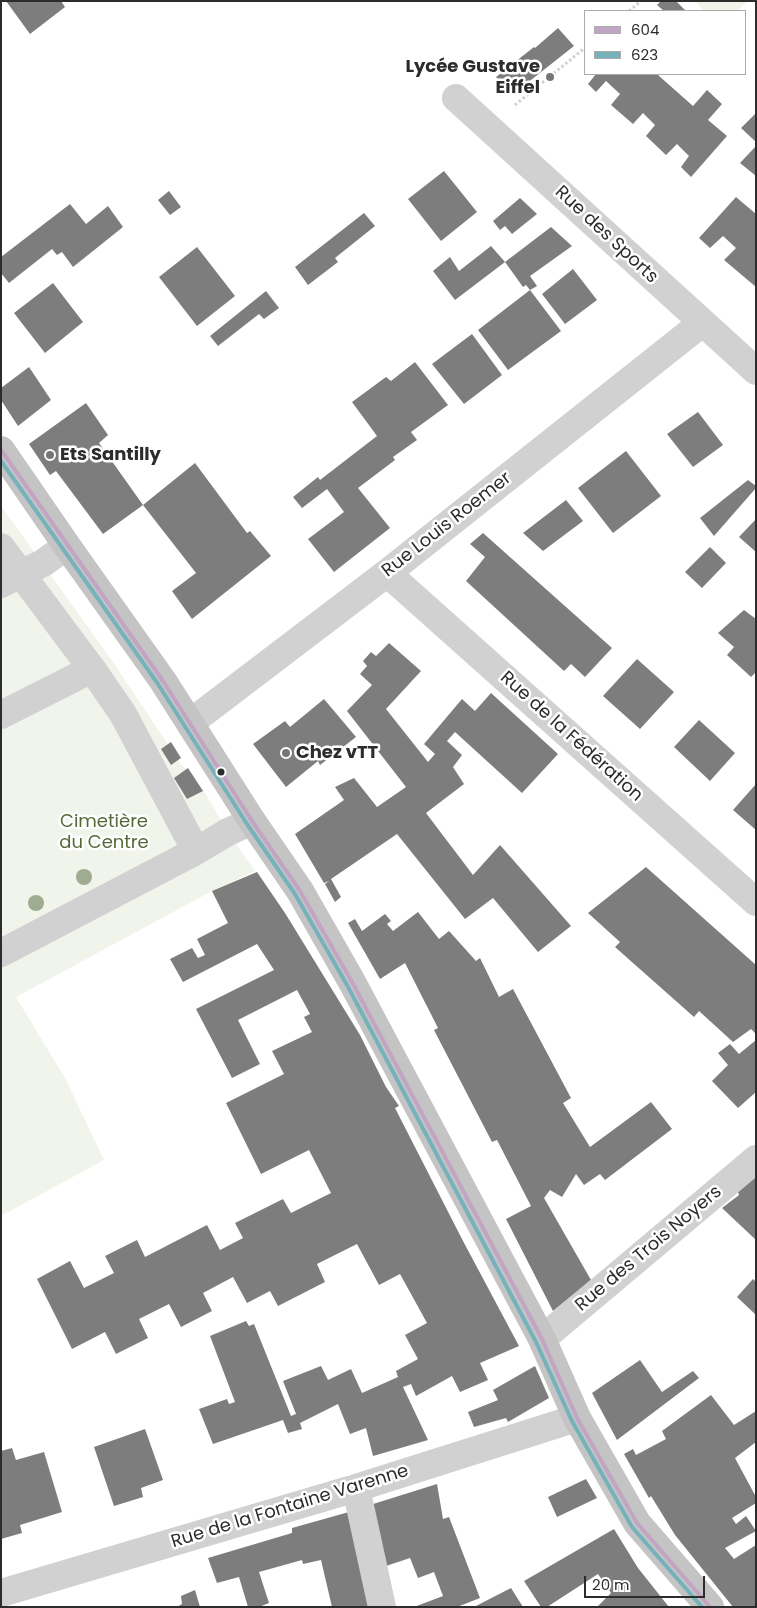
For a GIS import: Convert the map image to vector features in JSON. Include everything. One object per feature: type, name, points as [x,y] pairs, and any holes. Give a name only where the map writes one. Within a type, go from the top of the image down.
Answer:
[{"type":"main road","points":[[1,450],[163,681],[252,821],[300,891],[352,982],[542,1339],[577,1418],[638,1523],[710,1607]]},
{"type":"street","name":"Rue des Sports","points":[[456,98],[702,324],[756,371]]},
{"type":"street","name":"Rue Louis Roemer","points":[[190,723],[387,573],[702,324]]},
{"type":"street","points":[[11,579],[43,563],[67,546]]},
{"type":"street","points":[[1,547],[11,579],[92,669],[123,714],[196,851]]},
{"type":"street","name":"Rue de la Fédération","points":[[387,573],[756,902]]},
{"type":"street","points":[[1,715],[92,669]]},
{"type":"street","points":[[1,953],[252,821]]},
{"type":"street","name":"Rue des Trois Noyers","points":[[542,1339],[756,1159]]},
{"type":"street","name":"Rue de la Fontaine Varenne","points":[[1,1593],[356,1488],[577,1418]]},
{"type":"street","points":[[356,1488],[382,1607]]},
{"type":"path","points":[[630,10],[641,1]]},
{"type":"path","points":[[492,131],[519,102],[584,48]]},
{"type":"green space","points":[[696,1],[748,1],[738,10],[702,10]]},
{"type":"green space","name":"Cimetière du Centre","points":[[1,506],[113,662],[181,764],[204,791],[228,832],[255,871],[212,891],[16,997],[65,1078],[104,1160],[1,1216]]},
{"type":"building","points":[[6,1],[61,1],[65,7],[30,34]]},
{"type":"building","points":[[661,1],[676,1],[685,10],[663,10],[657,5]]},
{"type":"building","points":[[558,28],[574,46],[512,95],[496,77]]},
{"type":"building","points":[[595,75],[658,75],[693,106],[707,90],[722,104],[708,120],[727,136],[691,177],[681,167],[689,156],[677,144],[666,155],[646,136],[655,125],[643,113],[633,124],[611,105],[620,94],[606,81],[596,92],[588,84]]},
{"type":"building","points":[[756,113],[756,142],[741,128]]},
{"type":"building","points":[[756,146],[756,176],[740,163]]},
{"type":"building","points":[[444,171],[477,212],[441,241],[408,199]]},
{"type":"building","points":[[169,191],[181,207],[170,215],[158,200]]},
{"type":"building","points":[[736,197],[756,214],[756,287],[724,260],[736,248],[723,236],[710,248],[699,238]]},
{"type":"building","points":[[520,198],[537,214],[512,234],[505,226],[500,230],[493,221]]},
{"type":"building","points":[[70,204],[86,224],[108,206],[123,227],[73,267],[62,252],[57,255],[52,249],[9,283],[1,273],[1,257]]},
{"type":"building","points":[[364,213],[375,226],[335,258],[338,262],[308,285],[295,267]]},
{"type":"building","points":[[551,227],[572,246],[530,276],[537,286],[530,290],[526,285],[523,287],[505,262]]},
{"type":"building","points":[[491,246],[505,262],[455,300],[433,271],[450,257],[459,271]]},
{"type":"building","points":[[197,247],[235,296],[197,326],[159,277]]},
{"type":"building","points":[[573,269],[597,300],[565,324],[542,294]]},
{"type":"building","points":[[53,283],[83,322],[45,353],[14,313]]},
{"type":"building","points":[[530,290],[561,331],[508,370],[478,330]]},
{"type":"building","points":[[266,291],[279,308],[264,319],[259,314],[218,346],[210,336]]},
{"type":"building","points":[[472,334],[502,375],[464,404],[432,364]]},
{"type":"building","points":[[415,362],[448,405],[411,432],[417,440],[393,457],[395,460],[358,488],[390,528],[334,572],[308,539],[344,512],[327,489],[302,508],[293,497],[318,477],[320,480],[377,436],[352,402],[386,377],[391,381]]},
{"type":"building","points":[[29,367],[51,400],[18,426],[1,400],[1,388]]},
{"type":"building","points":[[86,403],[108,435],[99,443],[143,505],[103,534],[56,471],[50,475],[29,444]]},
{"type":"building","points":[[698,412],[723,445],[693,467],[667,434]]},
{"type":"building","points":[[626,451],[661,496],[613,533],[578,488]]},
{"type":"building","points":[[195,463],[247,533],[250,531],[271,556],[192,619],[172,591],[196,573],[143,505]]},
{"type":"building","points":[[748,480],[756,488],[714,536],[700,518]]},
{"type":"building","points":[[566,500],[583,521],[543,551],[523,533]]},
{"type":"building","points":[[756,519],[756,552],[739,537]]},
{"type":"building","points":[[483,533],[612,648],[585,677],[571,664],[564,671],[466,581],[485,557],[470,544]]},
{"type":"building","points":[[710,547],[726,563],[702,588],[685,572]]},
{"type":"building","points":[[744,610],[756,619],[756,672],[751,677],[727,655],[734,647],[718,633]]},
{"type":"building","points":[[389,643],[421,671],[386,709],[428,762],[435,754],[424,744],[462,699],[475,711],[491,693],[558,754],[522,793],[455,732],[447,741],[462,755],[453,767],[464,784],[426,813],[473,875],[500,845],[571,926],[538,952],[493,898],[465,919],[397,834],[331,879],[341,897],[335,902],[325,884],[329,881],[324,883],[295,834],[344,800],[335,787],[354,778],[377,807],[406,787],[347,711],[372,685],[360,674],[367,666],[363,661],[371,652],[376,656]]},
{"type":"building","points":[[637,659],[674,692],[640,729],[603,696]]},
{"type":"building","points":[[324,699],[356,737],[320,765],[318,761],[286,787],[253,744],[285,721],[290,727]]},
{"type":"building","points":[[699,720],[735,753],[710,781],[674,747]]},
{"type":"building","points":[[171,742],[181,758],[171,765],[161,749]]},
{"type":"building","points":[[188,768],[203,791],[187,799],[174,778]]},
{"type":"building","points":[[756,784],[756,830],[733,810]]},
{"type":"building","points":[[646,867],[756,965],[756,1034],[751,1029],[733,1042],[699,1011],[694,1017],[615,947],[620,942],[588,913]]},
{"type":"building","points":[[257,872],[285,913],[360,1035],[386,1087],[399,1106],[395,1108],[519,1346],[480,1363],[488,1380],[460,1392],[452,1376],[416,1396],[411,1384],[403,1387],[428,1440],[373,1456],[366,1428],[350,1434],[338,1404],[300,1423],[302,1429],[288,1433],[283,1420],[213,1444],[199,1409],[227,1399],[229,1404],[235,1402],[210,1336],[246,1321],[249,1326],[254,1324],[291,1416],[296,1414],[283,1381],[321,1366],[328,1380],[351,1369],[362,1393],[398,1377],[396,1371],[418,1359],[405,1335],[427,1323],[400,1274],[379,1285],[357,1244],[317,1264],[325,1282],[278,1306],[270,1291],[247,1303],[233,1277],[203,1293],[212,1311],[181,1327],[169,1304],[139,1319],[148,1338],[116,1354],[105,1332],[72,1349],[37,1279],[70,1261],[84,1288],[114,1273],[105,1256],[137,1240],[145,1257],[207,1225],[220,1250],[243,1238],[235,1223],[283,1199],[291,1213],[331,1193],[309,1150],[261,1174],[226,1103],[284,1074],[272,1051],[312,1032],[304,1017],[310,1014],[297,990],[238,1020],[260,1064],[232,1078],[196,1009],[274,970],[257,944],[183,982],[170,959],[192,948],[198,958],[205,955],[197,939],[228,923],[212,891]]},
{"type":"building","points":[[418,912],[439,939],[449,931],[476,961],[480,958],[499,997],[513,989],[571,1098],[563,1103],[590,1147],[651,1102],[672,1129],[605,1180],[600,1174],[584,1185],[576,1174],[562,1197],[550,1190],[544,1198],[591,1280],[553,1311],[506,1219],[531,1206],[497,1140],[492,1142],[434,1030],[438,1028],[405,963],[380,979],[348,923],[355,919],[362,931],[385,914],[391,921],[387,924],[393,931]]},
{"type":"building","points":[[756,1040],[756,1092],[738,1108],[712,1081],[728,1065],[718,1053],[730,1044],[739,1054]]},
{"type":"building","points":[[756,1174],[756,1240],[722,1208],[739,1195],[737,1189]]},
{"type":"building","points":[[753,1279],[756,1282],[756,1315],[737,1297]]},
{"type":"building","points":[[640,1360],[662,1392],[693,1371],[699,1378],[617,1440],[592,1393]]},
{"type":"building","points":[[535,1366],[549,1398],[508,1422],[506,1418],[474,1427],[468,1412],[498,1400],[493,1390]]},
{"type":"building","points":[[711,1395],[734,1425],[756,1411],[756,1442],[735,1458],[756,1497],[756,1503],[732,1518],[736,1524],[746,1516],[756,1531],[725,1548],[734,1559],[756,1545],[756,1607],[733,1607],[675,1535],[651,1496],[649,1498],[624,1454],[633,1449],[636,1455],[666,1439],[662,1431]]},
{"type":"building","points":[[145,1429],[163,1480],[141,1488],[143,1497],[114,1506],[94,1447]]},
{"type":"building","points":[[12,1448],[16,1460],[44,1452],[62,1512],[20,1525],[22,1533],[1,1539],[1,1451]]},
{"type":"building","points":[[586,1479],[597,1498],[557,1517],[548,1497]]},
{"type":"building","points":[[437,1484],[443,1519],[449,1517],[480,1598],[457,1607],[414,1607],[443,1596],[434,1572],[418,1578],[410,1558],[383,1567],[370,1505]]},
{"type":"building","points":[[349,1512],[369,1607],[332,1607],[321,1560],[303,1564],[302,1560],[259,1572],[269,1603],[259,1607],[248,1607],[239,1577],[217,1583],[208,1558],[292,1533],[292,1528]]},
{"type":"building","points":[[614,1529],[638,1568],[669,1607],[597,1607],[611,1593],[598,1574],[547,1607],[541,1607],[524,1581]]},
{"type":"building","points":[[511,1588],[523,1607],[474,1607]]},
{"type":"building","points":[[195,1590],[200,1607],[177,1607],[182,1604],[181,1596]]},
{"type":"transit line","name":"604","points":[[1,450],[163,681],[252,821],[300,891],[352,982],[542,1339],[577,1418],[637,1523],[710,1607]]},
{"type":"transit line","name":"623","points":[[1,461],[158,684],[247,824],[295,894],[347,985],[536,1342],[572,1421],[632,1527],[702,1607]]},
{"type":"place","name":"Lycée Gustave Eiffel","points":[[550,77]]},
{"type":"place","name":"Ets Santilly","points":[[50,455]]},
{"type":"place","name":"Chez vTT","points":[[286,753]]}]
